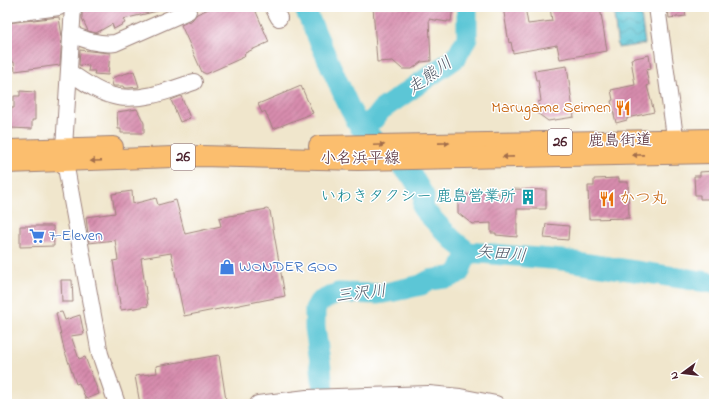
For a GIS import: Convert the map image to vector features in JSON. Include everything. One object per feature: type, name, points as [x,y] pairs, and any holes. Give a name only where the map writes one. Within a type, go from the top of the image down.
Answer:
[{"type":"main road","name":"鹿島街道","points":[[404,152],[676,147],[714,139]]},
{"type":"main road","name":"26","points":[[676,147],[714,153]]},
{"type":"main road","name":"小名浜平線","points":[[7,150],[64,155],[404,152]]},
{"type":"main road","name":"小名浜平線","points":[[7,163],[64,155]]},
{"type":"street","points":[[7,14],[59,7]]},
{"type":"street","points":[[73,7],[70,34],[64,155],[100,354],[117,404]]},
{"type":"street","points":[[70,34],[92,42],[106,44],[115,43],[188,10],[187,7]]},
{"type":"street","points":[[657,7],[676,147]]},
{"type":"street","points":[[69,72],[99,91],[117,97],[148,96],[194,82]]},
{"type":"street","points":[[258,404],[307,398],[429,394],[460,397],[496,404]]},
{"type":"water","points":[[613,7],[640,7],[645,44],[618,48]]},
{"type":"building","points":[[90,7],[157,7],[158,11],[123,19],[125,23],[114,29],[112,24],[96,33],[88,31],[82,18],[82,11]]},
{"type":"building","points":[[213,7],[254,7],[269,42],[245,53],[244,57],[206,74],[202,72],[181,25],[192,20],[197,14]]},
{"type":"building","points":[[373,7],[453,7],[451,21],[447,22],[429,19],[431,61],[421,62],[412,69],[402,69],[393,61],[377,62]]},
{"type":"building","points":[[503,7],[525,7],[528,24],[552,21],[550,7],[600,7],[607,51],[560,59],[557,45],[513,53],[511,42],[509,43]]},
{"type":"building","points":[[668,7],[684,7],[686,16],[669,18]]},
{"type":"building","points":[[59,17],[62,37],[60,65],[15,71],[14,62],[11,62],[7,23]]},
{"type":"building","points":[[80,50],[110,53],[108,75],[94,74],[95,71],[88,71],[89,66],[79,65]]},
{"type":"building","points":[[649,55],[651,69],[646,70],[649,85],[647,86],[654,112],[627,118],[627,120],[616,123],[611,101],[613,100],[611,90],[635,85],[631,59]]},
{"type":"building","points":[[567,66],[574,117],[548,121],[536,112],[539,107],[538,102],[541,101],[538,80],[536,80],[534,71]]},
{"type":"building","points":[[134,71],[139,87],[124,88],[123,86],[113,86],[111,78]]},
{"type":"building","points":[[301,86],[313,113],[273,129],[265,111],[262,113],[258,104]]},
{"type":"building","points":[[20,91],[35,92],[35,120],[32,120],[32,129],[11,128],[11,108],[14,108],[14,96],[20,96]]},
{"type":"building","points":[[181,96],[190,118],[180,122],[171,100]]},
{"type":"building","points":[[137,109],[144,123],[144,133],[121,133],[121,129],[118,129],[117,112]]},
{"type":"building","points":[[714,171],[714,199],[700,199],[700,195],[695,195],[694,176],[700,176],[700,172]]},
{"type":"building","points":[[619,178],[619,182],[628,182],[629,218],[589,219],[588,186],[594,186],[594,179]]},
{"type":"building","points":[[510,189],[546,190],[546,209],[517,209],[517,237],[496,235],[496,233],[491,233],[491,223],[472,224],[458,213],[458,195],[472,195],[480,192],[485,194],[510,194]]},
{"type":"building","name":"WONDER GOO","points":[[132,191],[133,204],[156,198],[158,205],[176,200],[185,234],[221,226],[219,218],[267,209],[270,211],[285,296],[184,316],[171,253],[141,258],[148,306],[121,310],[113,261],[118,260],[115,240],[89,243],[86,217],[115,213],[112,194]]},
{"type":"building","points":[[546,224],[569,226],[568,240],[544,238]]},
{"type":"building","name":"7-Eleven","points":[[20,226],[53,226],[54,246],[20,247]]},
{"type":"building","points":[[61,280],[72,280],[73,302],[62,302]]},
{"type":"building","points":[[62,312],[65,320],[80,315],[84,334],[71,336],[79,359],[85,357],[99,394],[86,399],[79,383],[76,384],[64,349],[56,313]]},
{"type":"building","points":[[219,355],[226,400],[198,404],[140,404],[135,376],[157,373],[156,366]]},
{"type":"waterway","name":"矢田川","points":[[304,7],[350,109],[360,127],[412,176],[424,196],[423,209],[453,240],[468,252],[562,260],[714,283]]},
{"type":"waterway","name":"走熊川","points":[[360,127],[374,119],[381,110],[456,58],[467,38],[467,7]]},
{"type":"waterway","name":"三沢川","points":[[324,404],[321,368],[315,328],[315,309],[319,302],[338,293],[378,294],[421,285],[430,280],[450,277],[459,273],[468,252]]},
{"type":"place","name":"Marugame Seimen","points":[[623,108]]},
{"type":"place","name":"いわきタクシー 鹿島営業所","points":[[528,197]]},
{"type":"place","name":"かつ丸","points":[[607,199]]},
{"type":"place","name":"7-Eleven","points":[[37,236]]},
{"type":"place","name":"WONDER GOO","points":[[227,267]]}]
